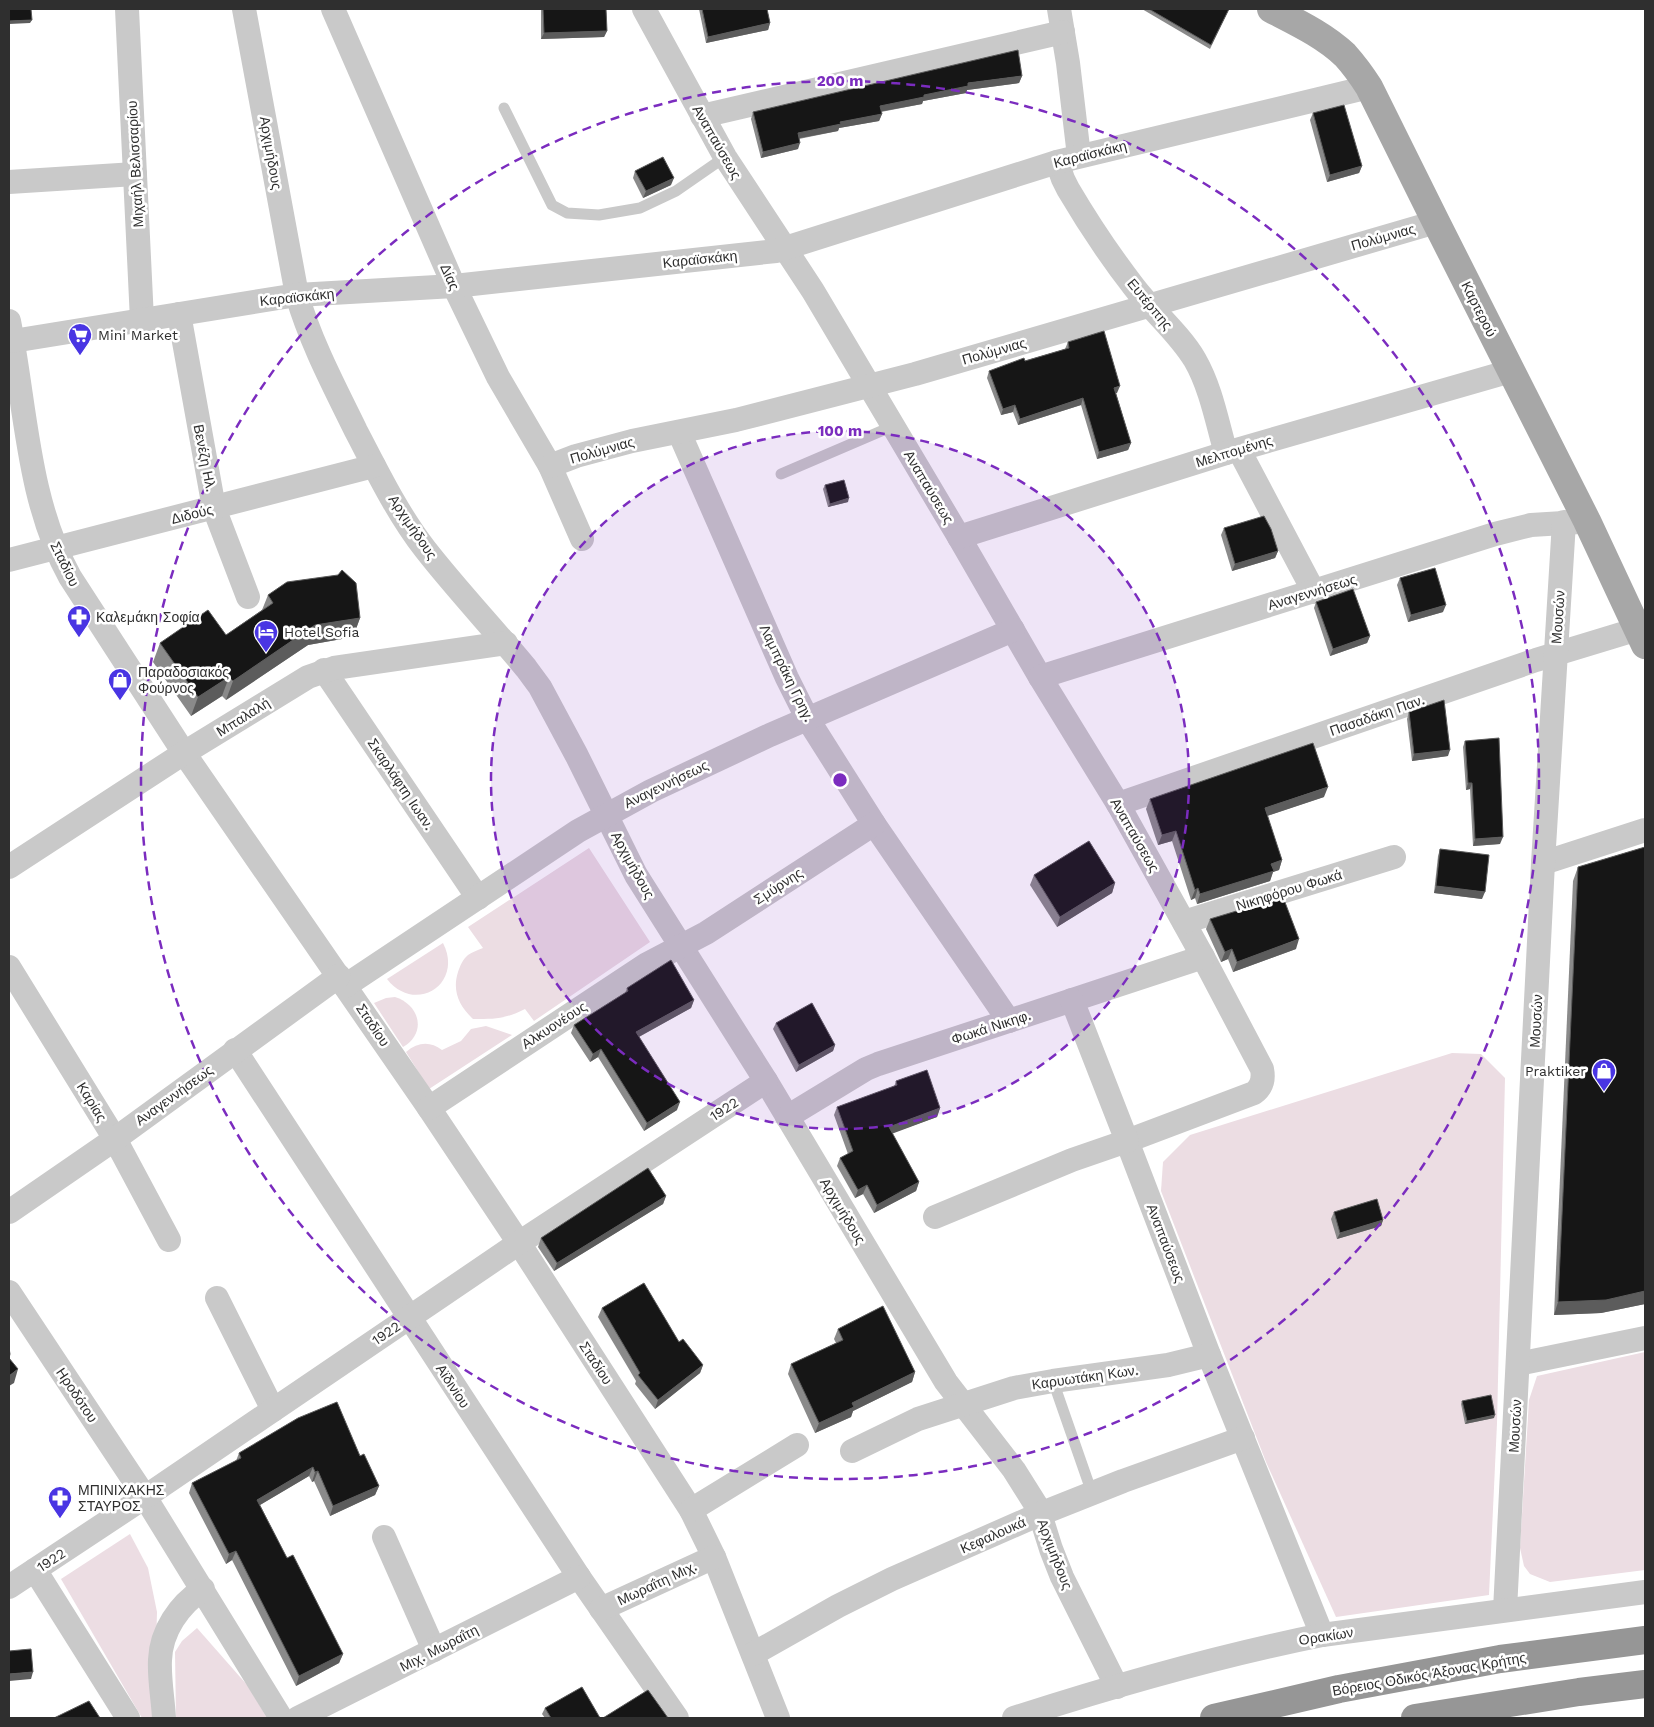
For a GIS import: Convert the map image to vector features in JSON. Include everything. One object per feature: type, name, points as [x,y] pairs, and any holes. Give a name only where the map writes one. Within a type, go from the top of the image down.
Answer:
[{"type":"highway","name":"Βόρειος Οδικός Άξονας Κρήτης","points":[[1214,1718],[1339,1689],[1500,1659],[1645,1640]]},
{"type":"highway","points":[[1415,1718],[1579,1692],[1645,1684]]},
{"type":"main road","name":"Καρτερού","points":[[1271,9],[1325,39],[1344,54],[1357,68],[1369,87],[1511,371],[1576,522],[1641,637]]},
{"type":"street","name":"Μιχαήλ Βελισσαρίου","points":[[127,9],[142,320]]},
{"type":"street","name":"Αρχιμήδους","points":[[244,9],[297,295],[312,339],[374,466],[403,518],[425,548],[506,643],[540,687],[636,874],[766,1081],[946,1382],[1014,1470],[1040,1514],[1062,1577],[1117,1686]]},
{"type":"street","name":"Δίας","points":[[332,9],[454,286],[498,377],[550,466],[582,539]]},
{"type":"street","name":"Αναπαύσεως","points":[[644,9],[725,157],[813,291],[960,537],[1040,677],[1118,804],[1203,956],[1262,1069],[1264,1076],[1260,1089],[1254,1093],[1127,1141],[1209,1355],[1322,1635]]},
{"type":"street","name":"Ευτέρπης","points":[[1059,9],[1063,32],[1068,159],[1062,179],[1108,251],[1134,287],[1176,335],[1196,362],[1233,452],[1314,592]]},
{"type":"street","points":[[702,116],[1063,32]]},
{"type":"street","name":"Καραϊσκάκη","points":[[11,331],[142,320],[297,295],[454,286],[768,252],[1068,159],[1369,87]]},
{"type":"street","points":[[9,182],[135,174]]},
{"type":"street","name":"Πολύμνιας","points":[[550,466],[576,456],[632,441],[745,418],[869,386],[1436,222]]},
{"type":"street","name":"Βενέζη Ηλ.","points":[[179,314],[214,508],[248,597]]},
{"type":"street","name":"Σταδίου","points":[[11,331],[22,410],[45,515],[55,548],[78,592],[184,753],[429,1108],[519,1243],[691,1510],[714,1557],[778,1718]]},
{"type":"street","name":"Μελπομένης","points":[[960,537],[1233,452],[1511,371]]},
{"type":"street","name":"Λαμπράκη Γρηγ.","points":[[678,432],[786,678],[807,718],[874,824],[1009,1021]]},
{"type":"street","name":"Διδούς","points":[[9,560],[374,466]]},
{"type":"street","name":"Αναγεννήσεως","points":[[1040,677],[1495,534],[1531,525],[1576,522]]},
{"type":"street","name":"Μουσών","points":[[1505,1610],[1555,654],[1576,522]]},
{"type":"street","name":"Αναγεννήσεως","points":[[9,1212],[115,1139],[235,1050],[342,981],[478,898],[605,814],[699,767],[807,718],[1013,630]]},
{"type":"street","name":"Πασαδάκη Παν.","points":[[1118,804],[1555,654],[1641,637]]},
{"type":"street","name":"Μπαλαλή","points":[[9,867],[184,753],[308,677],[324,670],[506,643]]},
{"type":"street","name":"Σκαρλάφτη Ιωαν.","points":[[324,670],[478,898]]},
{"type":"street","name":"Σμύρνης","points":[[681,947],[706,933],[874,824]]},
{"type":"street","points":[[1543,863],[1645,830]]},
{"type":"street","name":"Νικηφόρου Φωκά","points":[[1184,922],[1394,857]]},
{"type":"street","name":"Αλκυονέους","points":[[429,1108],[647,964],[681,947]]},
{"type":"street","name":"Φωκά Νικηφ.","points":[[787,1116],[866,1069],[878,1064],[1203,956]]},
{"type":"street","name":"Καρίας","points":[[9,967],[115,1139],[169,1240]]},
{"type":"street","points":[[935,1217],[1072,1160],[1127,1141],[1072,1000]]},
{"type":"street","name":"Αϊδινίου","points":[[235,1050],[579,1577],[677,1718]]},
{"type":"street","name":"1922","points":[[9,1587],[519,1243],[766,1081]]},
{"type":"street","name":"Ηροδότου","points":[[9,1292],[145,1497],[281,1718]]},
{"type":"street","points":[[217,1298],[273,1410]]},
{"type":"street","points":[[1518,1364],[1645,1338]]},
{"type":"street","name":"Καρυωτάκη Κων.","points":[[852,1451],[918,1419],[1014,1388],[1168,1365],[1209,1355]]},
{"type":"street","name":"Κεφαλουκά","points":[[753,1654],[838,1606],[886,1582],[1040,1514],[1243,1438]]},
{"type":"street","points":[[691,1510],[797,1445]]},
{"type":"street","points":[[384,1537],[434,1650]]},
{"type":"street","name":"Μωραΐτη Μιχ.","points":[[601,1610],[714,1557]]},
{"type":"street","points":[[35,1570],[128,1718]]},
{"type":"street","name":"Μιχ. Μωραΐτη","points":[[298,1718],[579,1577]]},
{"type":"street","points":[[164,1718],[160,1661],[164,1640],[178,1612],[203,1589]]},
{"type":"street","name":"Ορακίων","points":[[1014,1718],[1169,1671],[1322,1635],[1645,1592]]},
{"type":"lane","points":[[504,108],[552,205],[568,213],[599,215],[640,208],[676,191],[725,157]]},
{"type":"lane","points":[[781,474],[893,426]]},
{"type":"lane","points":[[1052,1381],[1092,1493]]},
{"type":"shaded area","points":[[589,848],[650,942],[534,1021],[525,1009],[500,1018],[473,1019],[464,1009],[456,992],[456,979],[465,958],[483,948],[468,927]]},
{"type":"shaded area","points":[[443,943],[448,958],[447,971],[442,982],[433,990],[423,994],[411,994],[398,989],[387,979]]},
{"type":"shaded area","points":[[395,997],[410,1006],[417,1020],[418,1027],[415,1034],[411,1041],[403,1047],[374,1003],[386,998]]},
{"type":"shaded area","points":[[486,1026],[512,1035],[429,1089],[406,1052],[415,1046],[424,1044],[433,1045],[442,1050],[461,1041],[471,1029]]},
{"type":"shaded area","points":[[1452,1053],[1481,1054],[1505,1078],[1497,1423],[1489,1595],[1336,1617],[1266,1462],[1161,1191],[1163,1162],[1190,1135]]},
{"type":"shaded area","points":[[1645,1352],[1645,1570],[1550,1582],[1530,1574],[1524,1566],[1520,1548],[1529,1400],[1537,1376]]},
{"type":"shaded area","points":[[130,1534],[148,1568],[157,1612],[154,1718],[142,1718],[61,1579]]},
{"type":"shaded area","points":[[197,1628],[248,1686],[267,1718],[176,1718],[175,1652],[182,1641]]},
{"type":"building","points":[[9,9],[31,9],[32,20],[9,21]]},
{"type":"building","points":[[543,9],[606,9],[607,31],[544,33]]},
{"type":"building","points":[[702,9],[767,9],[770,23],[708,37]]},
{"type":"building","points":[[1149,9],[1229,9],[1211,45]]},
{"type":"building","points":[[1018,50],[1022,76],[968,83],[968,86],[880,106],[882,114],[798,133],[800,143],[763,152],[753,112]]},
{"type":"building","points":[[1344,105],[1362,166],[1330,175],[1313,113]]},
{"type":"building","points":[[663,157],[674,178],[646,191],[635,171]]},
{"type":"building","points":[[1104,331],[1120,386],[1114,388],[1131,443],[1099,452],[1083,398],[1020,419],[1015,405],[1003,409],[989,371],[1024,358],[1025,361],[1069,348],[1068,342]]},
{"type":"building","points":[[844,480],[849,498],[830,504],[825,485]]},
{"type":"building","points":[[1264,516],[1271,529],[1278,551],[1235,564],[1224,528]]},
{"type":"building","points":[[1435,568],[1446,605],[1411,615],[1400,578]]},
{"type":"building","name":"Hotel Sofia","points":[[342,570],[356,583],[360,618],[315,625],[233,681],[229,677],[198,697],[160,643],[208,610],[226,635],[273,603],[268,595],[287,582],[338,575]]},
{"type":"building","points":[[1353,589],[1370,636],[1333,649],[1316,602]]},
{"type":"building","points":[[1444,700],[1450,750],[1414,754],[1409,712]]},
{"type":"building","points":[[1499,738],[1503,837],[1475,839],[1472,783],[1468,783],[1465,741]]},
{"type":"building","points":[[1313,743],[1328,787],[1265,808],[1282,860],[1271,864],[1274,871],[1200,894],[1198,888],[1195,890],[1176,831],[1162,835],[1150,799]]},
{"type":"building","points":[[1089,841],[1115,883],[1060,917],[1034,875]]},
{"type":"building","name":"Praktiker","points":[[1645,847],[1645,1291],[1606,1300],[1558,1302],[1578,867]]},
{"type":"building","points":[[1440,849],[1489,855],[1485,892],[1436,886]]},
{"type":"building","points":[[1283,897],[1299,939],[1237,962],[1232,949],[1225,952],[1210,919]]},
{"type":"building","points":[[671,960],[694,1000],[636,1032],[680,1102],[647,1123],[601,1049],[593,1054],[574,1025],[628,991],[627,988]]},
{"type":"building","points":[[812,1003],[835,1045],[799,1065],[776,1023]]},
{"type":"building","points":[[927,1070],[940,1108],[889,1127],[919,1182],[877,1205],[867,1185],[858,1190],[840,1158],[853,1151],[837,1107],[897,1085],[896,1081]]},
{"type":"building","points":[[648,1168],[666,1196],[557,1263],[541,1238]]},
{"type":"building","points":[[1377,1199],[1383,1220],[1340,1233],[1334,1212]]},
{"type":"building","points":[[644,1283],[679,1342],[683,1339],[703,1365],[658,1400],[638,1375],[640,1373],[602,1308]]},
{"type":"building","points":[[883,1306],[915,1372],[852,1403],[854,1407],[819,1423],[791,1364],[843,1340],[838,1329]]},
{"type":"building","points":[[9,1358],[18,1369],[9,1376]]},
{"type":"building","points":[[1491,1395],[1495,1415],[1467,1421],[1462,1401]]},
{"type":"building","points":[[337,1402],[360,1456],[364,1454],[379,1486],[333,1506],[318,1471],[315,1472],[313,1467],[257,1500],[287,1558],[293,1555],[343,1654],[299,1676],[236,1551],[229,1554],[192,1483],[241,1458],[239,1453],[298,1418]]},
{"type":"building","points":[[31,1649],[33,1672],[9,1674],[9,1651]]},
{"type":"building","points":[[582,1687],[600,1718],[551,1718],[545,1708]]},
{"type":"building","points":[[648,1690],[668,1718],[603,1718]]},
{"type":"building","points":[[89,1701],[100,1718],[54,1718]]},
{"type":"place","name":"Mini Market","points":[[80,356]]},
{"type":"place","name":"Καλεμάκη Σοφία","points":[[79,638]]},
{"type":"place","name":"Hotel Sofia","points":[[266,653]]},
{"type":"place","name":"Παραδοσιακός Φούρνος","points":[[120,701]]},
{"type":"place","name":"Praktiker","points":[[1604,1092]]},
{"type":"place","name":"ΜΠΙΝΙΧΑΚΗΣ ΣΤΑΥΡΟΣ","points":[[60,1519]]}]
